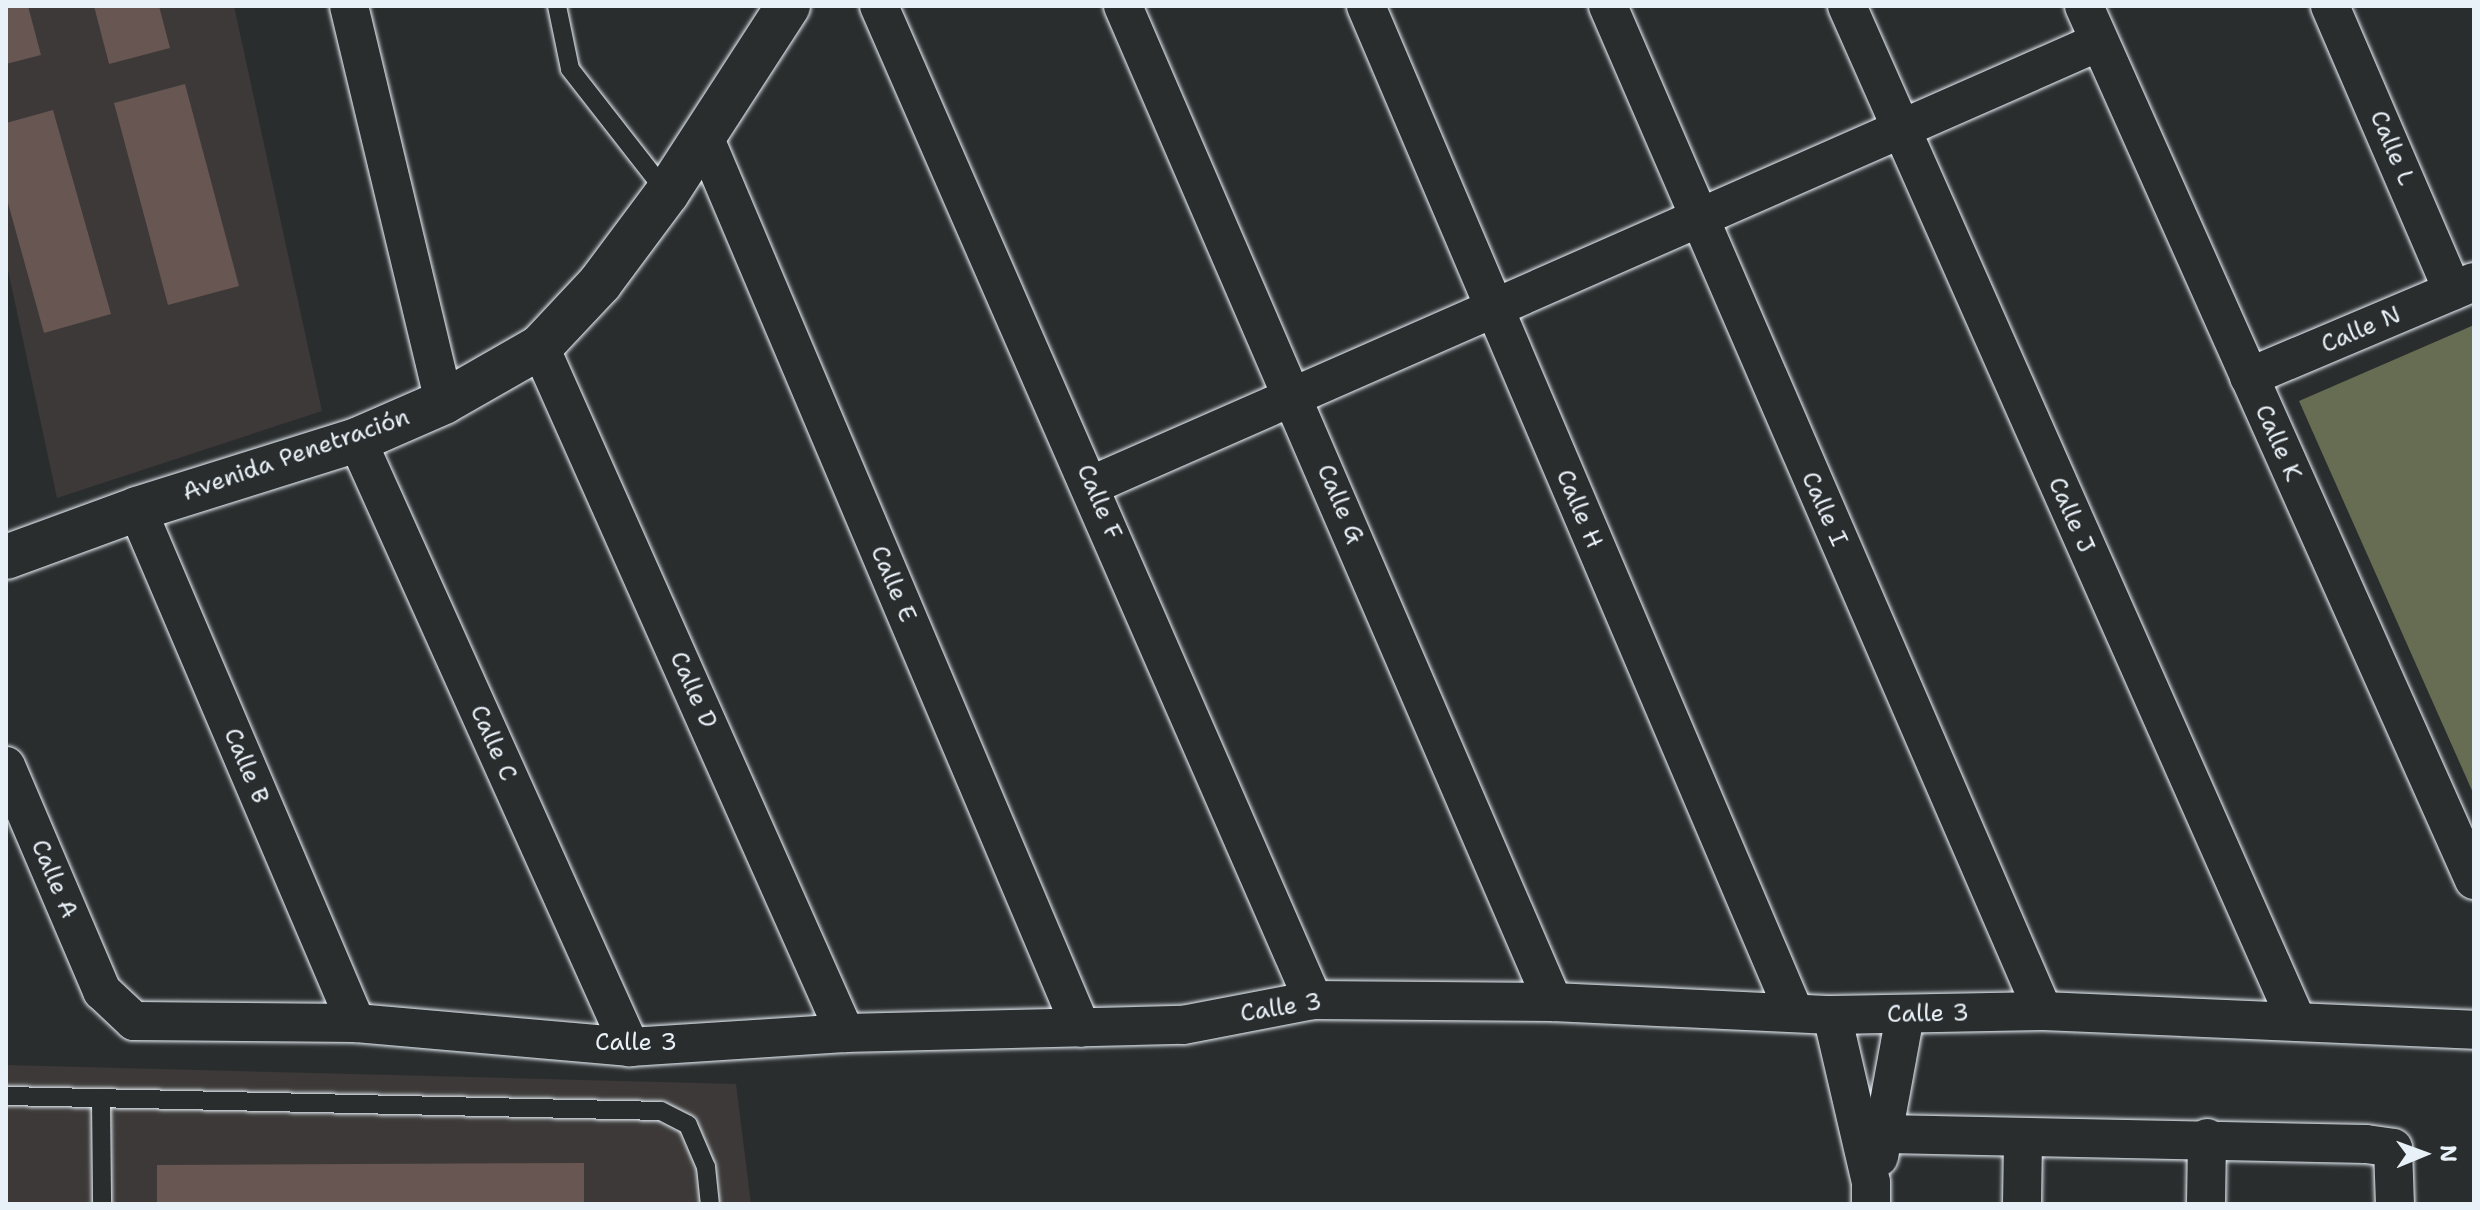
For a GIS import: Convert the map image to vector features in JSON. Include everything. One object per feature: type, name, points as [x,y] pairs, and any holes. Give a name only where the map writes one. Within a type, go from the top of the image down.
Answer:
[{"type":"street","points":[[349,6],[444,402]]},
{"type":"street","name":"Avenida Penetración","points":[[6,557],[137,509],[357,440],[444,402],[540,347],[600,283],[667,193],[705,139],[788,6]]},
{"type":"street","name":"Calle F","points":[[879,6],[1092,485],[1313,1000]]},
{"type":"street","name":"Calle G","points":[[1123,6],[1553,1002]]},
{"type":"street","name":"Calle H","points":[[1366,6],[1794,1012]]},
{"type":"street","name":"Calle I","points":[[1608,6],[2043,1011]]},
{"type":"street","name":"Calle J","points":[[1847,6],[1899,130],[2297,1022]]},
{"type":"street","name":"Calle K","points":[[2084,6],[2474,880]]},
{"type":"street","name":"Calle L","points":[[2330,6],[2464,286]]},
{"type":"street","points":[[1092,485],[2099,42]]},
{"type":"street","name":"Calle E","points":[[705,139],[1081,1028]]},
{"type":"street","name":"Calle N","points":[[2249,377],[2464,286]]},
{"type":"street","name":"Calle D","points":[[540,347],[845,1033]]},
{"type":"street","name":"Calle C","points":[[357,440],[630,1047]]},
{"type":"street","name":"Calle B","points":[[137,509],[356,1023]]},
{"type":"street","name":"Calle A","points":[[6,766],[102,991]]},
{"type":"street","name":"Calle 3","points":[[102,991],[134,1021],[356,1023],[630,1047],[845,1033],[1183,1025],[1313,1000],[1553,1002],[1832,1015],[2043,1011],[2474,1030]]},
{"type":"street","points":[[1832,1015],[1871,1193]]},
{"type":"street","points":[[1871,1193],[1886,1134],[1905,1015]]},
{"type":"street","points":[[1886,1134],[2023,1140],[2207,1138],[2393,1148],[2395,1204]]},
{"type":"street","points":[[2206,1204],[2207,1138]]},
{"type":"street","points":[[2022,1204],[2023,1140]]},
{"type":"lane","points":[[557,6],[570,69],[667,193]]},
{"type":"lane","points":[[6,1096],[661,1111],[688,1125],[706,1167],[710,1204]]},
{"type":"lane","points":[[101,1100],[102,1204]]},
{"type":"shaded area","points":[[6,6],[234,6],[322,411],[57,498],[6,261]]},
{"type":"shaded area","points":[[6,1065],[736,1084],[751,1204],[6,1204]]},
{"type":"green space","points":[[2474,325],[2474,795],[2299,401]]},
{"type":"building","points":[[6,6],[28,6],[41,55],[6,64]]},
{"type":"building","points":[[94,6],[159,6],[170,48],[109,64]]},
{"type":"building","points":[[185,84],[239,286],[168,305],[114,103]]},
{"type":"building","points":[[53,110],[111,314],[44,333],[6,196],[6,123]]},
{"type":"building","points":[[584,1163],[584,1204],[157,1204],[157,1165]]}]
